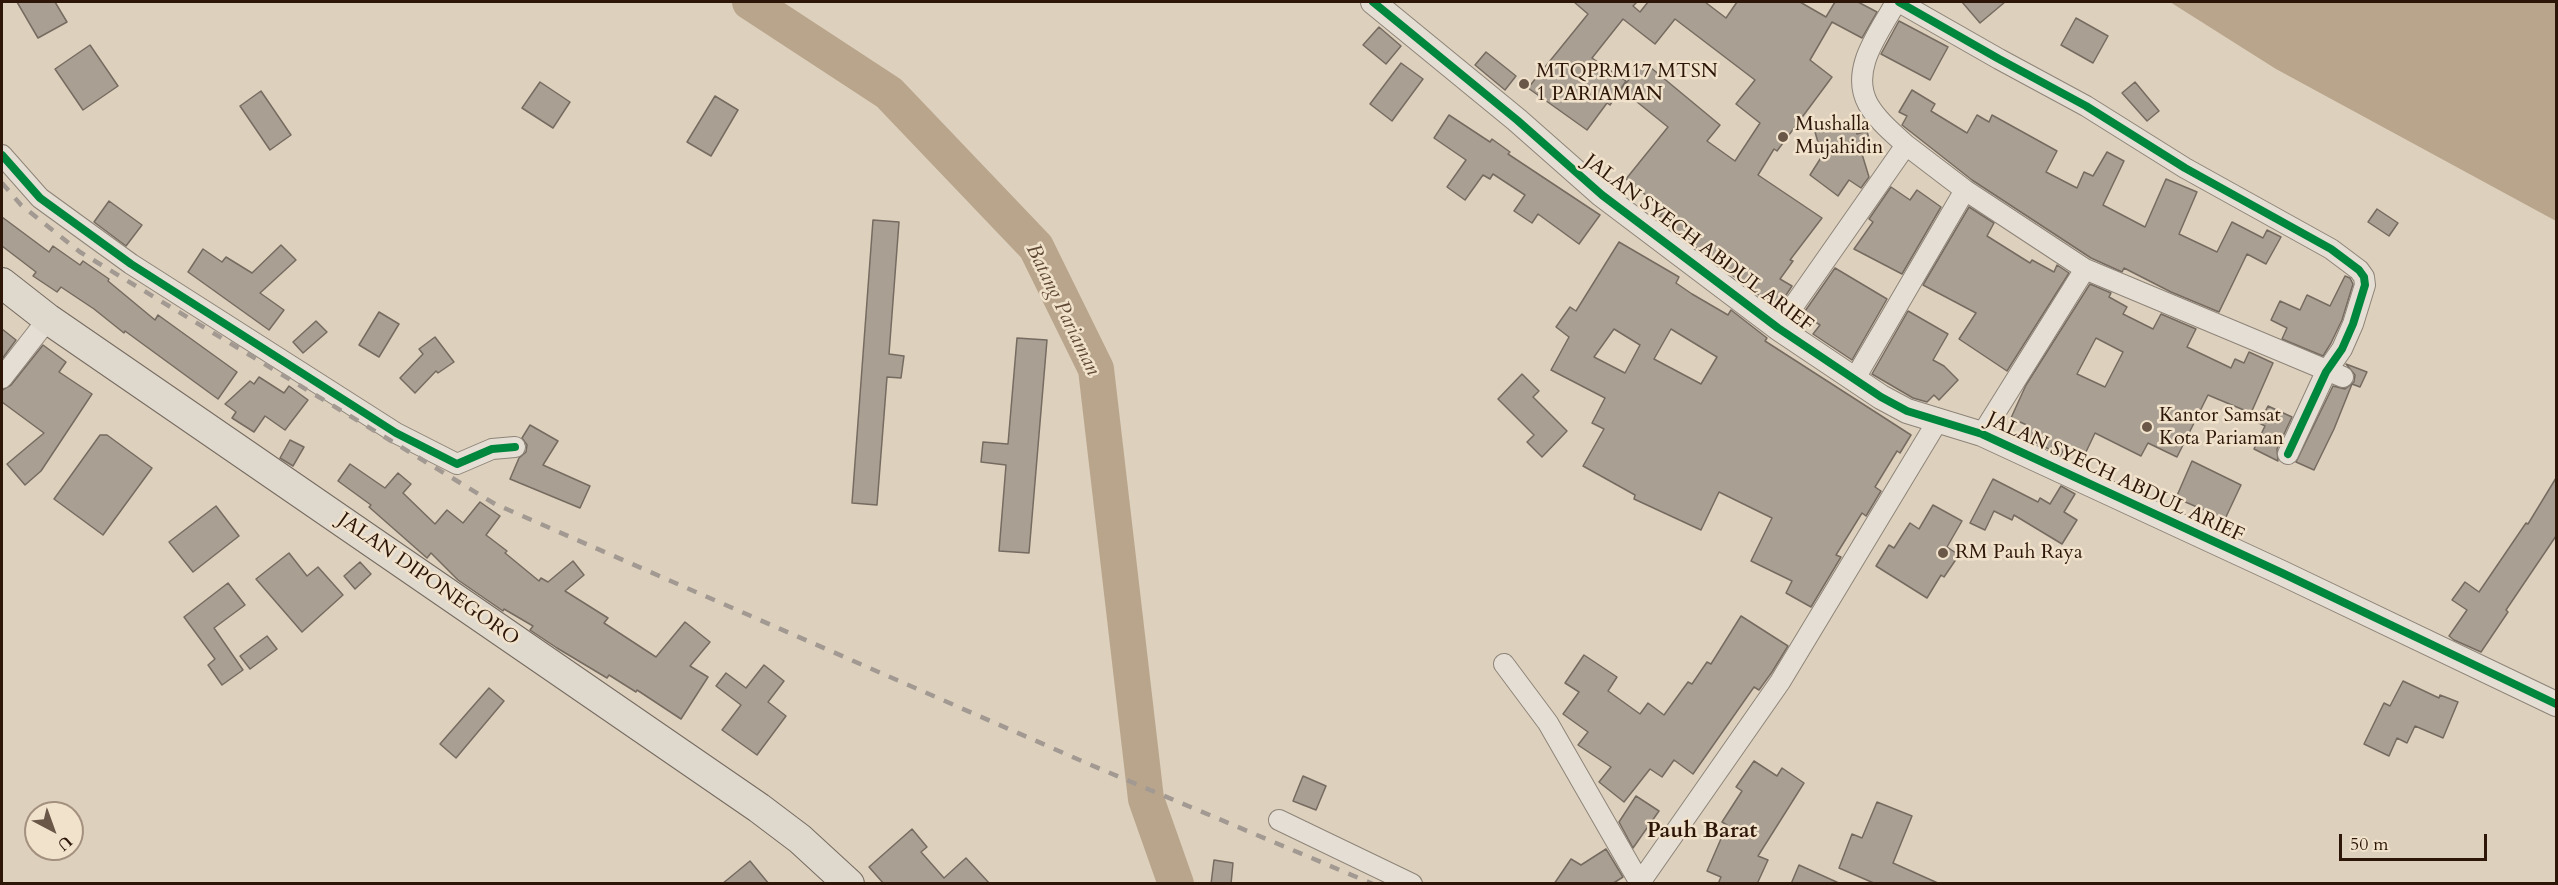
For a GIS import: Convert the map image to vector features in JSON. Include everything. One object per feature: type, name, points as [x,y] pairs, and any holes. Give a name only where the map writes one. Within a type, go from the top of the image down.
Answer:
[{"type":"main road","name":"JALAN DIPONEGORO","points":[[2,283],[48,319],[759,808],[800,840],[849,884]]},
{"type":"street","name":"JALAN SYECH ABDUL ARIEF","points":[[1373,2],[1518,120],[1602,195],[1778,328],[1854,380],[1907,411],[1982,434],[2282,573],[2556,704]]},
{"type":"street","points":[[2288,454],[2335,374],[2365,285],[2364,276],[2350,262],[2186,168],[2094,111],[1898,2],[1864,61],[1861,77],[1868,105],[1906,145],[1965,190],[2085,269],[2335,374]]},
{"type":"street","points":[[1778,328],[1906,145]]},
{"type":"street","points":[[2,155],[40,198],[102,243],[396,433],[457,464],[492,449],[515,447]]},
{"type":"street","points":[[1854,380],[1965,190]]},
{"type":"street","points":[[1982,434],[2085,269]]},
{"type":"street","points":[[2,378],[48,319]]},
{"type":"street","points":[[1504,664],[1548,723],[1639,883],[1780,682],[1937,422]]},
{"type":"street","points":[[1279,820],[1412,884]]},
{"type":"shaded area","points":[[2170,2],[2556,2],[2556,221],[2276,69]]},
{"type":"building","points":[[17,2],[55,2],[67,22],[38,38]]},
{"type":"building","points":[[1574,2],[1637,2],[1633,6],[1640,12],[1648,2],[1705,2],[1726,18],[1737,2],[1800,2],[1826,17],[1835,2],[1858,2],[1877,12],[1862,38],[1832,22],[1810,60],[1832,77],[1777,151],[1774,149],[1758,175],[1822,218],[1790,260],[1793,261],[1780,279],[1792,286],[1777,309],[1658,219],[1664,210],[1626,179],[1668,127],[1621,89],[1644,62],[1720,125],[1707,141],[1735,161],[1760,123],[1736,104],[1755,80],[1675,19],[1655,44],[1623,19],[1592,58],[1626,81],[1610,105],[1607,103],[1587,130],[1528,88],[1588,14]]},
{"type":"building","points":[[1962,2],[2005,2],[1980,23]]},
{"type":"building","points":[[2076,18],[2108,36],[2093,63],[2061,45]]},
{"type":"building","points":[[1899,21],[1948,47],[1930,80],[1881,54]]},
{"type":"building","points":[[1379,27],[1401,46],[1386,64],[1363,45]]},
{"type":"building","points":[[90,45],[118,86],[83,110],[55,69]]},
{"type":"building","points":[[1486,52],[1516,76],[1505,90],[1475,65]]},
{"type":"building","points":[[1401,63],[1423,79],[1392,121],[1370,104]]},
{"type":"building","points":[[540,82],[570,102],[553,128],[522,108]]},
{"type":"building","points":[[2135,82],[2159,111],[2147,121],[2122,93]]},
{"type":"building","points":[[1912,90],[1935,104],[1931,111],[1967,133],[1977,115],[1989,122],[1992,115],[2057,151],[2046,172],[2077,188],[2084,172],[2093,176],[2107,152],[2124,161],[2103,205],[2145,227],[2166,179],[2197,192],[2179,234],[2217,252],[2232,222],[2263,238],[2267,230],[2281,237],[2266,264],[2247,254],[2219,312],[2171,292],[2124,268],[2122,272],[2091,258],[1972,180],[1902,125],[1907,116],[1899,112]]},
{"type":"building","points":[[261,91],[291,135],[270,150],[240,106]]},
{"type":"building","points":[[715,96],[738,110],[711,156],[687,142]]},
{"type":"building","points":[[1449,115],[1490,142],[1492,139],[1510,152],[1508,154],[1600,215],[1579,244],[1538,214],[1532,223],[1514,211],[1525,195],[1493,174],[1490,179],[1483,175],[1465,200],[1447,187],[1466,160],[1434,138]]},
{"type":"building","points":[[1853,121],[1857,134],[1867,131],[1872,151],[1862,154],[1869,177],[1861,188],[1849,180],[1838,196],[1810,175],[1822,156],[1815,132]]},
{"type":"building","points":[[1891,187],[1910,200],[1917,190],[1941,207],[1902,274],[1854,249],[1873,222],[1869,219]]},
{"type":"building","points":[[109,201],[142,225],[126,246],[94,222]]},
{"type":"building","points":[[1969,207],[1994,223],[1987,236],[2030,263],[2032,260],[2054,272],[2057,265],[2069,273],[2007,371],[1959,339],[1976,313],[1923,285]]},
{"type":"building","points":[[2377,209],[2398,223],[2389,236],[2368,222]]},
{"type":"building","points":[[2,217],[49,252],[53,246],[80,265],[83,261],[109,279],[108,281],[155,320],[158,315],[237,372],[218,399],[61,287],[57,292],[33,276],[36,272],[2,246]]},
{"type":"building","points":[[873,220],[899,222],[889,354],[904,356],[901,378],[887,377],[877,505],[852,503]]},
{"type":"building","points":[[1619,242],[1679,277],[1676,283],[1692,294],[1728,315],[1731,310],[1767,338],[1765,341],[1911,435],[1900,453],[1897,451],[1875,487],[1881,491],[1866,516],[1862,513],[1836,555],[1841,557],[1811,607],[1786,593],[1792,581],[1751,561],[1772,518],[1719,492],[1701,530],[1634,499],[1635,495],[1583,466],[1604,429],[1592,423],[1605,398],[1551,370],[1569,337],[1556,327],[1570,307],[1576,311]],"holes":[[[1614,329],[1640,345],[1625,373],[1594,357]],[[1671,329],[1717,357],[1701,384],[1654,359]]]},
{"type":"building","points":[[281,245],[296,260],[260,293],[284,310],[269,330],[188,272],[203,249],[222,262],[226,257],[252,273]]},
{"type":"building","points":[[1835,268],[1887,299],[1852,360],[1813,334],[1820,325],[1803,314]]},
{"type":"building","points":[[2345,276],[2350,278],[2353,284],[2342,320],[2323,356],[2282,339],[2287,328],[2271,320],[2280,301],[2300,310],[2307,295],[2330,306]]},
{"type":"building","points":[[2090,284],[2111,293],[2109,297],[2127,307],[2123,314],[2153,329],[2161,314],[2196,329],[2187,347],[2231,368],[2235,359],[2244,363],[2249,352],[2273,363],[2251,413],[2208,395],[2177,457],[2148,443],[2141,456],[2095,433],[2085,454],[2066,445],[2061,455],[2024,437],[2029,426],[2011,418],[2026,385]],"holes":[[[2096,338],[2123,352],[2105,387],[2077,374]]]},
{"type":"building","points":[[1908,311],[1948,334],[1933,360],[1944,366],[1958,380],[1939,400],[1934,395],[1927,402],[1913,398],[1872,374]]},
{"type":"building","points":[[379,312],[399,324],[379,357],[359,345]]},
{"type":"building","points":[[316,321],[327,332],[303,353],[293,342]]},
{"type":"building","points":[[2,329],[16,340],[2,359]]},
{"type":"building","points":[[435,337],[454,362],[438,373],[436,371],[415,393],[400,378],[423,354],[419,349]]},
{"type":"building","points":[[1017,338],[1047,340],[1029,553],[999,551],[1006,465],[981,462],[983,442],[1008,444]]},
{"type":"building","points":[[43,345],[66,362],[59,372],[92,394],[41,471],[25,485],[7,464],[44,433],[2,402],[2,390],[11,385]]},
{"type":"building","points":[[2346,364],[2367,372],[2360,387],[2352,384],[2314,470],[2296,462],[2333,386],[2345,389],[2354,382],[2355,375]]},
{"type":"building","points":[[1522,374],[1539,391],[1533,397],[1567,431],[1542,457],[1527,442],[1534,435],[1498,399]]},
{"type":"building","points":[[259,377],[284,393],[289,386],[308,400],[285,430],[265,416],[254,432],[232,418],[236,412],[225,404],[250,381],[254,384]]},
{"type":"building","points":[[2268,406],[2292,417],[2277,449],[2278,461],[2254,449],[2265,426],[2259,423]]},
{"type":"building","points":[[530,425],[558,441],[543,465],[590,486],[580,508],[510,479],[519,458],[526,452],[527,445],[522,438]]},
{"type":"building","points":[[100,435],[107,435],[152,468],[103,535],[54,499]]},
{"type":"building","points":[[290,440],[304,447],[293,466],[280,458]]},
{"type":"building","points":[[2192,461],[2241,485],[2225,519],[2176,498]]},
{"type":"building","points":[[350,464],[385,488],[398,473],[411,484],[403,493],[435,524],[447,510],[463,523],[480,502],[500,516],[486,535],[507,551],[505,553],[539,581],[541,578],[548,582],[573,561],[584,575],[565,591],[608,618],[604,623],[656,657],[685,622],[710,642],[690,666],[708,677],[681,719],[637,690],[636,692],[609,675],[607,678],[557,648],[530,630],[533,626],[504,609],[503,611],[458,580],[431,553],[427,558],[369,507],[371,505],[338,481]]},
{"type":"building","points":[[2556,478],[2556,536],[2506,610],[2508,612],[2481,652],[2454,640],[2449,636],[2467,610],[2452,600],[2465,582],[2479,592],[2526,523],[2528,524]]},
{"type":"building","points":[[1993,479],[2038,502],[2040,498],[2050,504],[2061,486],[2075,494],[2064,512],[2077,520],[2062,544],[2014,515],[2012,520],[1994,511],[1985,530],[1970,523]]},
{"type":"building","points":[[1933,505],[1962,521],[1947,547],[1959,555],[1944,577],[1941,575],[1927,598],[1876,566],[1889,545],[1894,548],[1910,523],[1919,529]]},
{"type":"building","points":[[216,506],[239,536],[193,572],[169,542]]},
{"type":"building","points":[[289,553],[307,576],[318,567],[343,595],[302,632],[256,579]]},
{"type":"building","points":[[360,562],[371,574],[355,589],[344,576]]},
{"type":"building","points":[[228,583],[245,605],[214,628],[243,670],[222,685],[208,665],[215,659],[184,617]]},
{"type":"building","points":[[1741,616],[1788,646],[1772,672],[1759,690],[1754,687],[1693,774],[1674,760],[1662,777],[1650,769],[1624,802],[1599,782],[1611,767],[1578,745],[1588,732],[1563,714],[1579,692],[1565,683],[1584,655],[1617,677],[1608,691],[1640,714],[1648,703],[1664,715],[1688,682],[1692,684],[1707,662],[1711,664]]},
{"type":"building","points":[[267,636],[277,649],[250,669],[240,656]]},
{"type":"building","points":[[764,665],[784,681],[768,702],[786,716],[757,755],[722,730],[741,705],[716,686],[726,673],[746,688]]},
{"type":"building","points":[[2403,681],[2439,698],[2440,695],[2458,702],[2443,738],[2415,726],[2407,743],[2397,738],[2389,756],[2364,744],[2384,703],[2390,706]]},
{"type":"building","points":[[489,688],[504,701],[456,758],[440,744]]},
{"type":"building","points":[[1754,761],[1777,776],[1782,768],[1804,783],[1758,856],[1768,860],[1757,884],[1718,884],[1721,877],[1707,871],[1727,825],[1722,822],[1742,791],[1736,787]]},
{"type":"building","points":[[1303,776],[1326,786],[1316,810],[1293,801]]},
{"type":"building","points":[[1636,796],[1659,811],[1633,848],[1619,822]]},
{"type":"building","points":[[1877,802],[1912,816],[1893,863],[1940,884],[1876,884],[1839,868],[1852,834],[1862,838]]},
{"type":"building","points":[[912,829],[927,847],[921,852],[944,878],[966,858],[990,884],[884,884],[869,867]]},
{"type":"building","points":[[1606,849],[1623,877],[1612,884],[1554,884],[1571,859],[1581,865]]},
{"type":"building","points":[[1214,860],[1233,863],[1231,884],[1211,884]]},
{"type":"building","points":[[750,861],[769,884],[722,884]]},
{"type":"building","points":[[1799,865],[1841,884],[1791,884]]},
{"type":"waterway","name":"Batang Pariaman","points":[[750,2],[889,93],[1036,247],[1096,369],[1146,799],[1176,884]]},
{"type":"railway","points":[[2,183],[21,205],[80,252],[495,504],[1091,765],[1373,884]]},
{"type":"cycle path","points":[[1373,2],[1517,120],[1602,195],[1778,328],[1881,397],[1907,411],[1982,434],[2282,573],[2556,704]]},
{"type":"cycle path","points":[[1899,2],[2086,106],[2185,168],[2331,249],[2359,270],[2364,277],[2365,285],[2353,324],[2342,349],[2326,372],[2288,454]]},
{"type":"cycle path","points":[[2,155],[40,198],[131,264],[396,433],[457,464],[492,449],[515,447]]},
{"type":"place","name":"MTQPRM17 MTSN 1 PARIAMAN","points":[[1524,84]]},
{"type":"place","name":"Mushalla Mujahidin","points":[[1783,137]]},
{"type":"place","name":"Kantor Samsat Kota Pariaman","points":[[2147,427]]},
{"type":"place","name":"RM Pauh Raya","points":[[1943,553]]},
{"type":"district","name":"Pauh Barat","points":[[1702,832]]}]
